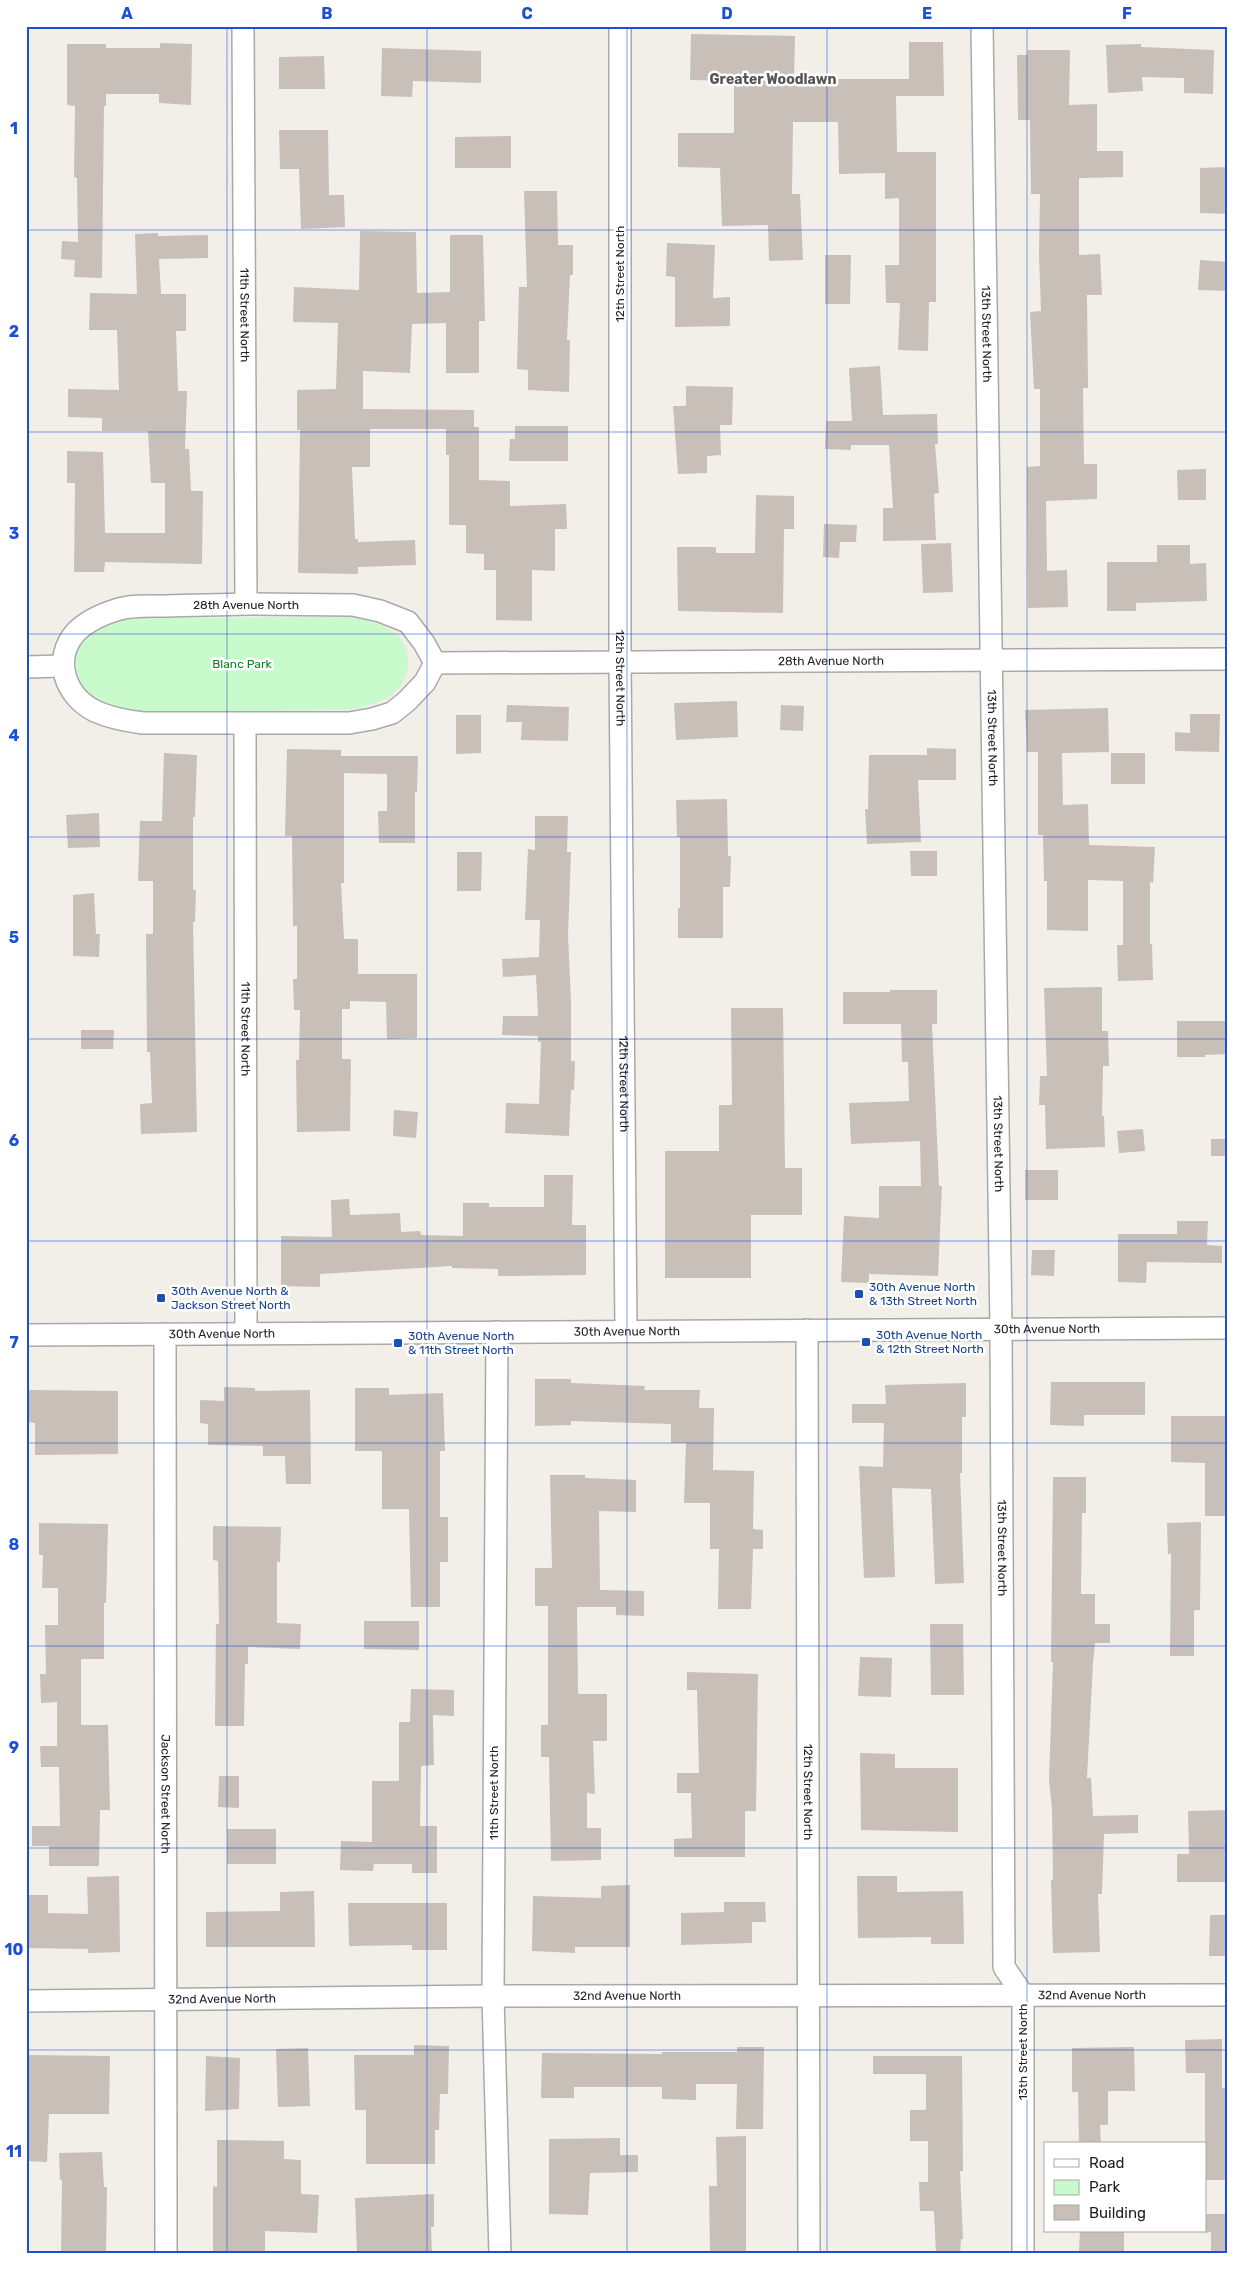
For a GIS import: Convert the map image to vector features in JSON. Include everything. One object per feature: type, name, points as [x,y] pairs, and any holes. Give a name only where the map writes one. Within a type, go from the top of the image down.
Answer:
[{"type":"street","name":"11th Street North","points":[[242,26],[246,604]]},
{"type":"street","name":"12th Street North","points":[[620,26],[620,662],[626,1331]]},
{"type":"street","name":"13th Street North","points":[[982,26],[1001,1329],[1004,1967],[1023,1995],[1023,2254]]},
{"type":"street","name":"28th Avenue North","points":[[62,666],[66,648],[77,632],[96,619],[118,610],[149,606],[246,604],[353,605],[380,611],[408,622],[424,643],[435,663],[1228,659]]},
{"type":"street","points":[[26,667],[62,666],[68,686],[81,700],[94,711],[118,719],[143,723],[349,723],[392,713],[425,682],[435,663]]},
{"type":"street","name":"11th Street North","points":[[245,724],[246,1333]]},
{"type":"street","name":"30th Avenue North","points":[[26,1335],[1228,1328]]},
{"type":"street","name":"12th Street North","points":[[807,1330],[809,2254]]},
{"type":"street","name":"11th Street North","points":[[498,1332],[493,1996],[500,2254]]},
{"type":"street","name":"Jackson Street North","points":[[164,1334],[166,2254]]},
{"type":"street","name":"32nd Avenue North","points":[[26,2002],[493,1996],[1228,1995]]},
{"type":"green space","name":"Blanc Park","points":[[349,617],[375,623],[390,630],[399,637],[408,655],[406,675],[401,684],[385,699],[370,705],[345,710],[139,712],[117,707],[97,698],[88,691],[78,673],[76,657],[88,638],[109,626],[135,618]]},
{"type":"building","points":[[691,34],[795,36],[794,79],[909,79],[909,42],[943,42],[944,96],[896,96],[897,152],[936,152],[936,302],[929,302],[928,351],[898,350],[900,303],[886,303],[885,265],[899,265],[899,198],[885,199],[885,173],[839,174],[838,122],[793,122],[792,194],[800,194],[803,260],[769,261],[768,225],[722,226],[720,168],[678,167],[678,133],[734,133],[734,81],[690,80]]},
{"type":"building","points":[[160,43],[192,44],[191,105],[159,103],[159,94],[106,94],[106,106],[104,106],[102,278],[74,277],[75,260],[61,259],[62,241],[78,242],[77,178],[74,177],[75,106],[67,105],[67,44],[106,44],[106,48],[160,48]]},
{"type":"building","points":[[1141,44],[1141,47],[1214,50],[1213,94],[1184,93],[1184,78],[1142,77],[1143,91],[1108,93],[1106,45]]},
{"type":"building","points":[[382,48],[481,51],[481,83],[413,81],[412,97],[381,96]]},
{"type":"building","points":[[1028,50],[1070,50],[1069,105],[1097,104],[1097,151],[1123,151],[1123,177],[1079,178],[1079,255],[1100,254],[1102,295],[1087,295],[1088,388],[1083,388],[1084,464],[1097,464],[1097,499],[1046,501],[1047,571],[1067,570],[1068,607],[1028,608],[1027,467],[1040,466],[1040,389],[1034,389],[1030,312],[1041,311],[1039,256],[1040,194],[1031,194],[1030,120],[1018,120],[1017,55],[1027,55]]},
{"type":"building","points":[[324,56],[325,89],[279,89],[279,57]]},
{"type":"building","points":[[279,130],[328,130],[329,195],[344,195],[345,227],[301,229],[299,169],[280,169]]},
{"type":"building","points":[[511,136],[511,168],[455,168],[455,137]]},
{"type":"building","points":[[1228,167],[1228,214],[1200,213],[1200,168]]},
{"type":"building","points":[[524,191],[557,191],[558,245],[573,245],[573,275],[570,275],[567,340],[570,340],[569,392],[528,390],[528,370],[517,369],[519,287],[527,287]]},
{"type":"building","points":[[360,231],[416,232],[417,293],[450,292],[450,235],[483,235],[485,321],[479,321],[479,373],[446,373],[446,323],[412,324],[410,373],[363,371],[363,409],[474,410],[474,427],[479,427],[479,480],[510,481],[510,506],[566,504],[567,529],[555,529],[555,571],[532,570],[532,621],[496,620],[496,570],[484,570],[484,554],[466,553],[466,525],[449,525],[449,455],[446,455],[446,429],[370,429],[370,467],[352,467],[355,539],[358,539],[358,542],[415,540],[416,565],[358,567],[358,574],[298,573],[300,430],[297,430],[297,390],[336,389],[338,323],[293,322],[294,287],[359,290]]},
{"type":"building","points":[[158,233],[158,236],[208,235],[208,258],[159,259],[161,294],[186,294],[186,331],[176,331],[178,391],[187,391],[185,449],[189,449],[191,491],[203,491],[202,564],[105,562],[104,572],[74,572],[75,483],[67,483],[67,451],[103,452],[105,533],[165,533],[165,483],[151,483],[148,431],[102,431],[102,418],[68,417],[68,389],[119,390],[117,330],[89,330],[90,293],[137,294],[135,234]]},
{"type":"building","points":[[667,243],[715,245],[713,298],[730,297],[730,326],[675,327],[675,277],[666,276]]},
{"type":"building","points":[[825,255],[851,255],[850,304],[825,304]]},
{"type":"building","points":[[1200,260],[1228,262],[1228,291],[1198,290]]},
{"type":"building","points":[[880,366],[883,415],[937,414],[938,444],[935,444],[939,493],[934,494],[936,540],[883,541],[883,508],[893,508],[889,445],[851,445],[851,450],[825,449],[826,421],[852,421],[849,368]]},
{"type":"building","points":[[686,386],[733,387],[732,425],[720,425],[721,455],[707,456],[707,473],[678,474],[673,406],[686,406]]},
{"type":"building","points":[[515,426],[568,426],[568,461],[509,461],[510,439],[515,439]]},
{"type":"building","points":[[1206,469],[1206,500],[1178,500],[1177,470]]},
{"type":"building","points":[[756,495],[794,496],[794,529],[784,529],[783,613],[678,611],[677,547],[716,547],[716,553],[755,553]]},
{"type":"building","points":[[824,524],[857,525],[856,542],[840,542],[839,558],[823,557]]},
{"type":"building","points":[[951,543],[953,592],[923,593],[921,544]]},
{"type":"building","points":[[1157,545],[1190,545],[1190,564],[1206,563],[1207,601],[1136,603],[1136,611],[1107,611],[1107,562],[1157,562]]},
{"type":"building","points":[[737,701],[738,737],[676,740],[674,703]]},
{"type":"building","points":[[507,705],[569,707],[568,741],[521,740],[522,722],[506,722]]},
{"type":"building","points":[[781,705],[804,706],[803,731],[780,730]]},
{"type":"building","points":[[1108,708],[1109,752],[1062,753],[1063,805],[1088,804],[1089,845],[1155,847],[1153,883],[1150,882],[1150,944],[1152,944],[1153,980],[1118,981],[1117,945],[1123,945],[1123,881],[1088,880],[1088,931],[1047,930],[1047,881],[1044,881],[1043,835],[1038,835],[1038,752],[1027,752],[1025,710]]},
{"type":"building","points":[[1190,714],[1220,714],[1219,752],[1175,751],[1175,732],[1190,733]]},
{"type":"building","points":[[456,715],[481,715],[481,753],[456,754]]},
{"type":"building","points":[[927,748],[956,749],[956,780],[918,780],[921,842],[867,844],[865,809],[868,809],[869,755],[927,755]]},
{"type":"building","points":[[287,749],[341,750],[341,756],[418,756],[417,792],[415,792],[415,843],[379,843],[378,811],[387,811],[387,774],[344,773],[344,883],[341,883],[344,939],[358,939],[358,974],[417,974],[417,1038],[387,1039],[386,1002],[350,1001],[350,1009],[342,1009],[342,1059],[351,1059],[350,1131],[297,1132],[296,1060],[299,1060],[300,1010],[294,1010],[293,979],[297,979],[297,926],[293,926],[292,836],[285,836]]},
{"type":"building","points":[[164,753],[197,755],[195,817],[193,817],[193,890],[196,890],[195,922],[193,922],[197,1132],[141,1134],[140,1104],[152,1103],[150,1052],[147,1052],[146,934],[153,934],[153,881],[138,881],[140,821],[162,821]]},
{"type":"building","points":[[1111,753],[1145,753],[1145,784],[1111,784]]},
{"type":"building","points":[[727,799],[728,856],[731,856],[730,887],[723,887],[723,938],[678,938],[680,837],[677,837],[676,800]]},
{"type":"building","points":[[99,813],[100,847],[68,848],[66,815]]},
{"type":"building","points":[[535,816],[568,816],[567,852],[571,852],[568,935],[571,1061],[575,1061],[574,1090],[571,1090],[569,1136],[505,1133],[506,1103],[539,1104],[541,1042],[538,1042],[538,1036],[502,1035],[503,1016],[538,1016],[536,975],[503,977],[502,959],[539,957],[540,920],[525,920],[528,849],[535,850]]},
{"type":"building","points":[[910,851],[937,851],[937,876],[911,876]]},
{"type":"building","points":[[457,852],[482,852],[481,891],[457,891]]},
{"type":"building","points":[[94,893],[96,934],[100,934],[99,957],[73,956],[73,895]]},
{"type":"building","points":[[1102,987],[1102,1031],[1108,1031],[1109,1066],[1103,1066],[1102,1116],[1104,1116],[1105,1147],[1046,1149],[1045,1105],[1039,1105],[1040,1076],[1047,1076],[1044,988]]},
{"type":"building","points":[[890,990],[937,990],[937,1024],[932,1024],[939,1186],[942,1186],[938,1276],[869,1274],[869,1283],[841,1282],[844,1216],[879,1218],[879,1186],[921,1186],[920,1141],[851,1144],[849,1103],[909,1101],[908,1062],[902,1062],[901,1024],[843,1024],[843,992],[890,992]]},
{"type":"building","points":[[731,1008],[783,1008],[785,1168],[802,1168],[802,1215],[751,1215],[751,1278],[665,1278],[665,1151],[719,1151],[719,1105],[732,1105]]},
{"type":"building","points":[[1177,1021],[1228,1021],[1228,1054],[1205,1055],[1205,1057],[1177,1057]]},
{"type":"building","points":[[81,1030],[114,1030],[113,1049],[81,1049]]},
{"type":"building","points":[[394,1110],[418,1112],[416,1138],[393,1136]]},
{"type":"building","points":[[1143,1129],[1145,1151],[1119,1153],[1117,1131]]},
{"type":"building","points":[[1211,1139],[1228,1139],[1228,1156],[1211,1156]]},
{"type":"building","points":[[1025,1170],[1058,1170],[1058,1200],[1025,1200]]},
{"type":"building","points":[[544,1175],[573,1175],[572,1225],[586,1225],[586,1275],[498,1276],[498,1269],[452,1268],[452,1266],[320,1274],[320,1287],[281,1286],[281,1236],[332,1237],[331,1200],[349,1199],[350,1215],[400,1213],[401,1232],[420,1231],[421,1235],[463,1236],[463,1203],[489,1203],[489,1207],[544,1207]]},
{"type":"building","points":[[1177,1221],[1208,1221],[1207,1245],[1222,1246],[1222,1263],[1147,1262],[1146,1283],[1118,1282],[1118,1234],[1177,1234]]},
{"type":"building","points":[[1032,1250],[1055,1250],[1054,1276],[1031,1275]]},
{"type":"building","points":[[535,1379],[571,1379],[571,1383],[645,1386],[644,1390],[700,1390],[699,1408],[714,1408],[713,1470],[754,1471],[753,1529],[763,1530],[763,1549],[753,1549],[751,1609],[718,1609],[719,1549],[710,1549],[710,1503],[684,1503],[686,1443],[671,1443],[671,1424],[571,1421],[571,1425],[535,1426]]},
{"type":"building","points":[[1051,1382],[1145,1382],[1145,1415],[1084,1415],[1084,1426],[1050,1425]]},
{"type":"building","points":[[966,1383],[966,1417],[962,1417],[962,1473],[960,1473],[964,1583],[935,1584],[931,1489],[892,1488],[895,1577],[864,1578],[859,1466],[883,1467],[884,1423],[852,1423],[852,1404],[886,1404],[885,1385]]},
{"type":"building","points":[[224,1387],[255,1388],[255,1391],[310,1390],[311,1484],[286,1484],[285,1456],[263,1456],[263,1446],[208,1445],[208,1424],[200,1423],[200,1400],[224,1401]]},
{"type":"building","points":[[355,1388],[389,1388],[389,1395],[443,1393],[445,1451],[440,1451],[440,1517],[448,1517],[448,1562],[440,1562],[440,1607],[411,1607],[409,1509],[382,1509],[382,1451],[355,1451]]},
{"type":"building","points":[[26,1390],[118,1391],[118,1454],[35,1455],[35,1423],[26,1422]]},
{"type":"building","points":[[1171,1416],[1228,1416],[1228,1516],[1205,1516],[1205,1463],[1171,1462]]},
{"type":"building","points":[[550,1475],[585,1475],[585,1478],[636,1480],[636,1512],[599,1511],[600,1590],[644,1591],[644,1616],[616,1615],[616,1607],[577,1607],[578,1694],[607,1694],[607,1741],[593,1741],[595,1794],[587,1793],[587,1828],[601,1828],[601,1860],[551,1861],[549,1757],[541,1757],[541,1725],[548,1725],[548,1606],[535,1606],[535,1568],[552,1568]]},
{"type":"building","points":[[1053,1477],[1086,1477],[1086,1513],[1082,1513],[1081,1594],[1095,1594],[1095,1624],[1110,1624],[1110,1643],[1095,1643],[1093,1663],[1087,1778],[1091,1778],[1093,1816],[1138,1815],[1138,1833],[1104,1834],[1102,1894],[1098,1894],[1100,1952],[1053,1953],[1052,1809],[1049,1780],[1053,1662],[1051,1662]]},
{"type":"building","points":[[1201,1522],[1200,1610],[1194,1610],[1194,1656],[1170,1656],[1171,1554],[1168,1554],[1167,1523]]},
{"type":"building","points":[[39,1523],[108,1524],[106,1603],[104,1603],[104,1659],[81,1659],[81,1725],[108,1725],[110,1810],[100,1810],[99,1866],[49,1866],[49,1846],[32,1846],[32,1826],[60,1826],[59,1767],[41,1767],[40,1746],[57,1746],[57,1702],[41,1703],[40,1674],[46,1674],[45,1625],[58,1625],[58,1588],[42,1588],[43,1555],[39,1555]]},
{"type":"building","points":[[213,1526],[281,1527],[280,1562],[277,1562],[277,1623],[301,1624],[300,1649],[248,1647],[248,1664],[245,1664],[244,1726],[215,1726],[216,1624],[219,1624],[218,1561],[213,1560]]},
{"type":"building","points":[[364,1621],[419,1621],[419,1650],[364,1649]]},
{"type":"building","points":[[930,1624],[963,1624],[964,1695],[931,1695]]},
{"type":"building","points":[[860,1657],[892,1658],[891,1697],[858,1696]]},
{"type":"building","points":[[687,1672],[758,1674],[756,1811],[745,1811],[745,1857],[674,1857],[674,1839],[692,1838],[691,1793],[677,1793],[677,1773],[699,1773],[697,1690],[687,1690]]},
{"type":"building","points":[[411,1689],[454,1690],[454,1716],[433,1715],[434,1765],[421,1766],[420,1826],[437,1826],[437,1873],[412,1873],[412,1864],[374,1864],[373,1871],[340,1870],[341,1841],[372,1842],[372,1781],[399,1781],[399,1722],[410,1722]]},
{"type":"building","points":[[860,1753],[895,1754],[895,1768],[958,1768],[958,1832],[861,1830]]},
{"type":"building","points":[[219,1776],[239,1776],[239,1808],[218,1807]]},
{"type":"building","points":[[1228,1810],[1228,1882],[1177,1882],[1177,1854],[1189,1854],[1188,1811]]},
{"type":"building","points":[[227,1829],[276,1829],[276,1864],[227,1864]]},
{"type":"building","points":[[119,1876],[120,1952],[88,1953],[88,1949],[26,1948],[26,1895],[48,1895],[48,1913],[88,1914],[87,1877]]},
{"type":"building","points":[[857,1876],[897,1876],[897,1892],[963,1891],[964,1944],[931,1944],[931,1937],[858,1938]]},
{"type":"building","points":[[630,1885],[630,1947],[575,1947],[575,1953],[532,1951],[533,1896],[601,1898],[601,1886]]},
{"type":"building","points":[[314,1891],[315,1947],[206,1947],[206,1912],[280,1911],[280,1892]]},
{"type":"building","points":[[724,1902],[765,1902],[766,1922],[752,1922],[752,1943],[681,1945],[681,1913],[724,1912]]},
{"type":"building","points":[[348,1903],[447,1903],[447,1950],[412,1950],[412,1945],[349,1946]]},
{"type":"building","points":[[1210,1915],[1228,1915],[1228,1956],[1209,1956]]},
{"type":"building","points":[[1222,2039],[1222,2088],[1227,2088],[1225,2144],[1228,2144],[1228,2180],[1206,2180],[1205,2073],[1186,2073],[1185,2040]]},
{"type":"building","points":[[414,2045],[449,2046],[448,2094],[440,2094],[439,2130],[435,2130],[435,2164],[366,2164],[366,2110],[355,2110],[354,2055],[414,2055]]},
{"type":"building","points":[[737,2047],[764,2047],[763,2129],[736,2129],[737,2084],[696,2084],[696,2100],[662,2099],[662,2087],[574,2087],[574,2098],[541,2098],[542,2053],[662,2054],[662,2052],[737,2052]]},
{"type":"building","points":[[1134,2047],[1135,2091],[1108,2091],[1108,2125],[1100,2125],[1101,2142],[1079,2142],[1078,2092],[1072,2092],[1072,2048]]},
{"type":"building","points":[[308,2048],[310,2106],[278,2107],[276,2049]]},
{"type":"building","points":[[26,2055],[110,2056],[109,2114],[49,2114],[47,2162],[26,2161]]},
{"type":"building","points":[[206,2056],[240,2058],[239,2109],[205,2111]]},
{"type":"building","points":[[873,2056],[962,2056],[963,2171],[960,2171],[963,2239],[961,2239],[960,2254],[936,2254],[934,2211],[920,2211],[919,2182],[928,2182],[928,2141],[910,2141],[910,2110],[926,2110],[926,2074],[873,2074]]},
{"type":"building","points":[[746,2136],[746,2254],[710,2254],[709,2186],[717,2186],[716,2137]]},
{"type":"building","points":[[620,2138],[620,2155],[638,2155],[638,2172],[590,2173],[588,2215],[549,2214],[549,2139]]},
{"type":"building","points":[[217,2140],[284,2141],[284,2159],[301,2160],[301,2194],[319,2195],[317,2233],[265,2231],[265,2254],[213,2254],[213,2186],[217,2187]]},
{"type":"building","points":[[102,2152],[104,2187],[107,2187],[106,2254],[61,2254],[62,2180],[60,2180],[59,2153]]},
{"type":"building","points":[[434,2194],[434,2227],[431,2227],[432,2254],[357,2254],[355,2198]]},
{"type":"building","points":[[1206,2214],[1228,2214],[1228,2254],[1211,2254],[1211,2232],[1205,2233]]},
{"type":"building","points":[[1080,2232],[1124,2232],[1124,2251],[1079,2251]]},
{"type":"place","name":"30th Avenue North & 13th Street North","points":[[859,1294]]},
{"type":"place","name":"30th Avenue North & Jackson Street North","points":[[161,1298]]},
{"type":"place","name":"30th Avenue North & 12th Street North","points":[[866,1342]]},
{"type":"place","name":"30th Avenue North & 11th Street North","points":[[398,1343]]},
{"type":"district","name":"Greater Woodlawn","points":[[773,79]]}]
